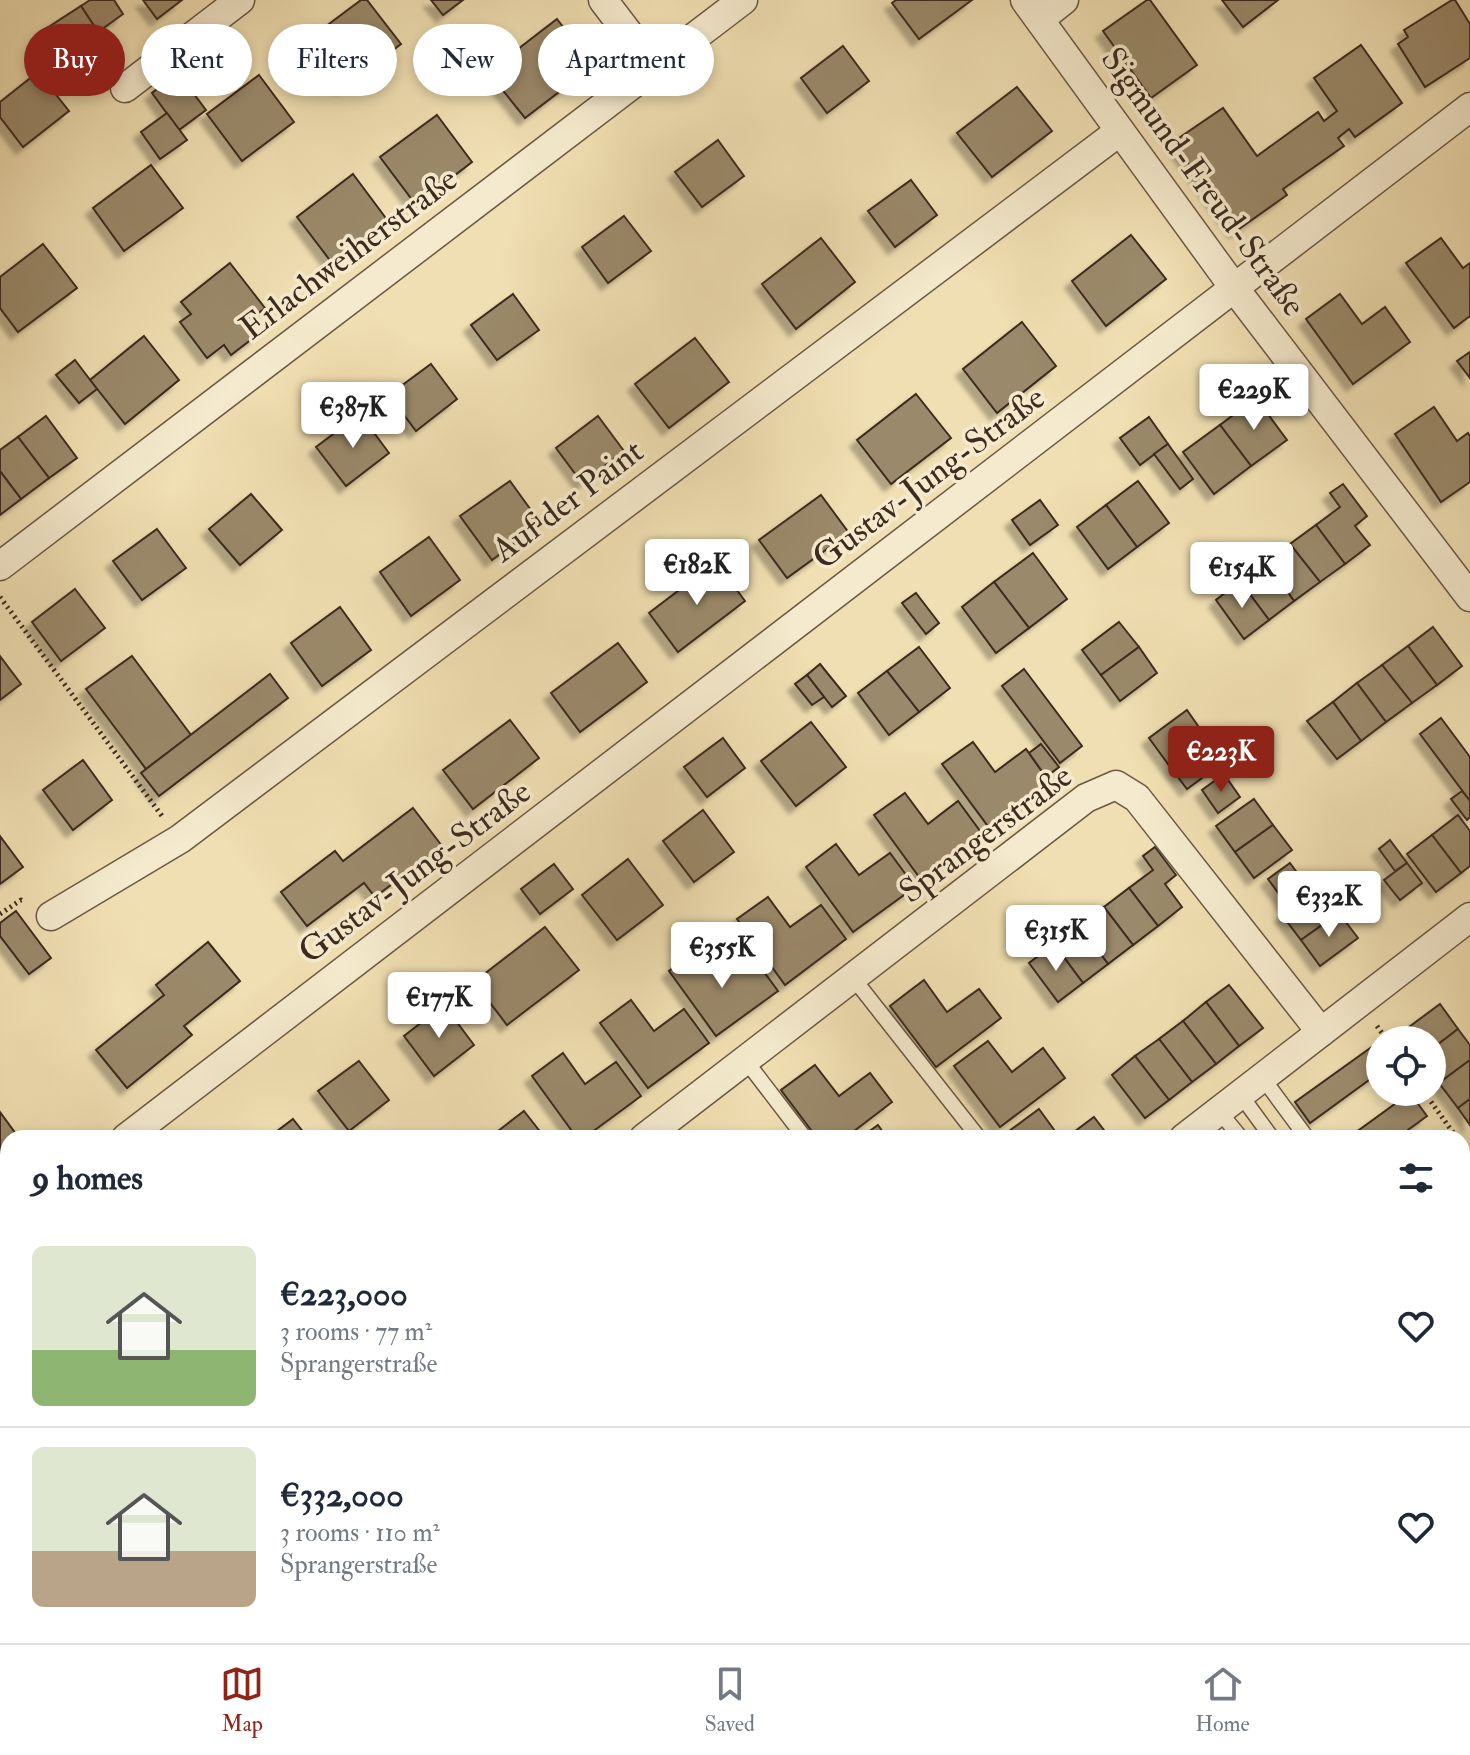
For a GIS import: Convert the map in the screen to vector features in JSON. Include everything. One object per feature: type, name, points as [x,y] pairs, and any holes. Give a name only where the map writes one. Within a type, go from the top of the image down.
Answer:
[{"type":"street","points":[[125,88],[240,0]]},
{"type":"street","points":[[603,0],[621,24]]},
{"type":"street","name":"Erlachweiherstraße","points":[[711,24],[743,0]]},
{"type":"street","points":[[1033,9],[1064,0]]},
{"type":"street","name":"Sigmund-Freud-Straße","points":[[1033,9],[1235,289],[1470,597]]},
{"type":"street","name":"Erlachweiherstraße","points":[[0,566],[616,96]]},
{"type":"street","name":"Gustav-Jung-Straße","points":[[136,1130],[1470,107]]},
{"type":"street","name":"Auf der Paint","points":[[51,916],[180,839],[1120,131]]},
{"type":"street","name":"Sprangerstraße","points":[[655,1130],[1086,798],[1116,785],[1137,798],[1321,1032]]},
{"type":"street","points":[[1194,1130],[1470,917]]},
{"type":"lane","points":[[854,979],[973,1130]]},
{"type":"lane","points":[[746,1061],[799,1130]]},
{"type":"lane","points":[[1241,1094],[1241,1130]]},
{"type":"lane","points":[[1241,1094],[1266,1130]]},
{"type":"lane","points":[[1241,1094],[1295,1130]]},
{"type":"path","points":[[0,597],[180,839]]},
{"type":"path","points":[[1434,1106],[1451,1130]]},
{"type":"building","points":[[90,0],[114,0],[123,14],[109,24],[93,24],[81,6]]},
{"type":"building","points":[[143,0],[182,0],[157,19]]},
{"type":"building","points":[[361,0],[367,0],[386,24],[329,24]]},
{"type":"building","points":[[431,0],[463,0],[443,15]]},
{"type":"building","points":[[896,0],[972,0],[919,39],[892,3]]},
{"type":"building","points":[[1147,0],[1197,65],[1151,98],[1103,31]]},
{"type":"building","points":[[1222,0],[1278,0],[1243,27]]},
{"type":"building","points":[[1452,0],[1470,24],[1470,58],[1425,87],[1398,44],[1408,37],[1404,30]]},
{"type":"building","points":[[81,6],[93,24],[53,24]]},
{"type":"building","points":[[538,34],[538,96],[554,96],[525,118],[507,96],[522,96],[522,46]]},
{"type":"building","points":[[1361,45],[1402,103],[1355,137],[1349,129],[1338,138],[1344,146],[1283,189],[1287,195],[1236,231],[1173,142],[1223,108],[1257,156],[1318,112],[1324,121],[1337,111],[1314,78]]},
{"type":"building","points":[[843,46],[869,81],[827,113],[801,78]]},
{"type":"building","points":[[259,75],[268,87],[268,96],[275,96],[294,122],[242,161],[207,114],[231,96],[252,96],[252,80]]},
{"type":"building","points":[[24,83],[24,96],[57,96],[69,111],[23,147],[0,117],[0,102]]},
{"type":"building","points":[[1017,87],[1052,131],[992,177],[957,133]]},
{"type":"building","points":[[154,96],[195,96],[206,110],[179,130]]},
{"type":"building","points":[[167,113],[187,140],[160,159],[141,132]]},
{"type":"building","points":[[437,115],[472,162],[416,205],[380,157]]},
{"type":"building","points":[[718,140],[744,176],[702,207],[675,172]]},
{"type":"building","points":[[151,165],[183,208],[124,251],[93,208]]},
{"type":"building","points":[[353,174],[388,221],[332,263],[297,217]]},
{"type":"building","points":[[911,180],[937,215],[895,247],[868,211]]},
{"type":"building","points":[[624,216],[651,251],[608,283],[582,247]]},
{"type":"building","points":[[1131,235],[1166,279],[1106,326],[1072,281]]},
{"type":"building","points":[[821,238],[855,282],[796,329],[762,284]]},
{"type":"building","points":[[1441,238],[1463,268],[1470,263],[1470,316],[1454,328],[1406,263]]},
{"type":"building","points":[[43,244],[77,288],[18,332],[0,308],[0,277]]},
{"type":"building","points":[[230,263],[265,308],[247,322],[257,335],[231,355],[224,345],[207,358],[180,322],[191,314],[181,302]]},
{"type":"building","points":[[513,294],[539,330],[497,360],[471,325]]},
{"type":"building","points":[[1340,294],[1362,324],[1385,307],[1410,342],[1353,384],[1306,319]]},
{"type":"building","points":[[1022,322],[1056,366],[997,413],[963,369]]},
{"type":"building","points":[[144,336],[179,380],[125,424],[90,380]]},
{"type":"building","points":[[695,338],[729,382],[669,428],[635,384]]},
{"type":"building","points":[[1470,352],[1470,378],[1457,361]]},
{"type":"building","points":[[75,360],[97,389],[79,403],[56,375]]},
{"type":"building","points":[[431,364],[457,399],[416,431],[389,395]]},
{"type":"building","points":[[1262,372],[1286,403],[1271,414],[1248,383]]},
{"type":"building","points":[[916,394],[951,438],[891,484],[857,440]]},
{"type":"building","points":[[1256,398],[1287,440],[1251,466],[1220,425]]},
{"type":"building","points":[[1434,407],[1457,441],[1468,433],[1470,436],[1470,482],[1441,502],[1395,434]]},
{"type":"building","points":[[360,414],[389,453],[346,486],[316,447]]},
{"type":"building","points":[[46,416],[77,458],[49,478],[18,437]]},
{"type":"building","points":[[598,416],[624,451],[582,483],[556,448]]},
{"type":"building","points":[[1149,417],[1168,444],[1140,465],[1120,438]]},
{"type":"building","points":[[1220,425],[1251,466],[1214,494],[1183,452]]},
{"type":"building","points":[[18,437],[49,478],[21,499],[0,471],[0,450]]},
{"type":"building","points":[[1168,444],[1193,479],[1180,489],[1154,454]]},
{"type":"building","points":[[0,471],[21,499],[0,515]]},
{"type":"building","points":[[510,481],[541,524],[492,560],[460,516]]},
{"type":"building","points":[[1138,481],[1169,523],[1137,547],[1106,505]]},
{"type":"building","points":[[1343,484],[1367,516],[1355,526],[1370,545],[1345,564],[1316,525],[1340,507],[1330,493]]},
{"type":"building","points":[[251,494],[282,530],[240,565],[209,529]]},
{"type":"building","points":[[821,495],[849,533],[787,578],[759,540]]},
{"type":"building","points":[[1040,500],[1058,525],[1030,545],[1012,520]]},
{"type":"building","points":[[1106,505],[1137,547],[1108,569],[1077,527]]},
{"type":"building","points":[[1316,525],[1345,564],[1320,582],[1290,544]]},
{"type":"building","points":[[157,529],[186,568],[142,600],[113,561]]},
{"type":"building","points":[[429,537],[460,580],[411,616],[380,572]]},
{"type":"building","points":[[1290,544],[1320,582],[1294,601],[1266,562]]},
{"type":"building","points":[[1033,553],[1067,599],[1029,628],[994,582]]},
{"type":"building","points":[[716,562],[745,601],[678,652],[649,613]]},
{"type":"building","points":[[1266,562],[1294,601],[1269,620],[1240,581]]},
{"type":"building","points":[[1240,581],[1269,620],[1244,639],[1216,600]]},
{"type":"building","points":[[994,582],[1029,628],[996,653],[962,607]]},
{"type":"building","points":[[75,589],[105,628],[61,661],[32,622]]},
{"type":"building","points":[[916,593],[939,623],[926,634],[902,603]]},
{"type":"building","points":[[340,607],[371,650],[322,686],[291,643]]},
{"type":"building","points":[[1119,622],[1139,647],[1101,675],[1082,650]]},
{"type":"building","points":[[1433,627],[1462,666],[1437,685],[1408,646]]},
{"type":"building","points":[[618,643],[647,682],[580,732],[551,693]]},
{"type":"building","points":[[1408,646],[1437,685],[1412,703],[1382,665]]},
{"type":"building","points":[[919,647],[950,688],[919,712],[887,671]]},
{"type":"building","points":[[1139,647],[1157,673],[1120,701],[1101,675]]},
{"type":"building","points":[[0,656],[21,684],[0,700]]},
{"type":"building","points":[[132,656],[191,735],[146,769],[86,689]]},
{"type":"building","points":[[820,664],[846,696],[832,707],[807,675]]},
{"type":"building","points":[[1382,665],[1412,703],[1386,722],[1357,683]]},
{"type":"building","points":[[1024,669],[1082,746],[1060,763],[1002,686]]},
{"type":"building","points":[[887,671],[919,712],[889,735],[858,693]]},
{"type":"building","points":[[270,674],[288,698],[159,796],[141,773]]},
{"type":"building","points":[[807,675],[824,697],[812,705],[795,684]]},
{"type":"building","points":[[1357,683],[1386,722],[1361,741],[1333,702]]},
{"type":"building","points":[[1333,702],[1361,741],[1337,759],[1307,721]]},
{"type":"building","points":[[1187,710],[1205,736],[1168,764],[1149,738]]},
{"type":"building","points":[[1441,718],[1470,757],[1470,801],[1420,734]]},
{"type":"building","points":[[510,720],[539,758],[473,809],[443,770]]},
{"type":"building","points":[[811,722],[846,767],[796,806],[761,761]]},
{"type":"building","points":[[1205,736],[1225,761],[1187,789],[1168,764]]},
{"type":"building","points":[[723,738],[745,768],[707,797],[684,767]]},
{"type":"building","points":[[973,742],[995,772],[1026,749],[1051,784],[990,829],[942,764]]},
{"type":"building","points":[[1041,744],[1059,767],[1046,777],[1029,753]]},
{"type":"building","points":[[83,760],[112,800],[73,830],[43,790]]},
{"type":"building","points":[[1224,774],[1240,797],[1218,813],[1202,790]]},
{"type":"building","points":[[1462,791],[1470,801],[1470,817],[1467,820],[1451,799]]},
{"type":"building","points":[[905,793],[928,824],[958,801],[983,835],[922,881],[874,815]]},
{"type":"building","points":[[1254,799],[1273,825],[1235,852],[1216,826]]},
{"type":"building","points":[[413,808],[442,846],[375,897],[364,883],[307,926],[281,892],[335,851],[343,861]]},
{"type":"building","points":[[703,810],[734,852],[694,882],[663,841]]},
{"type":"building","points":[[1458,815],[1470,831],[1470,866],[1461,873],[1432,835]]},
{"type":"building","points":[[1273,825],[1292,850],[1254,878],[1235,852]]},
{"type":"building","points":[[1432,835],[1461,873],[1436,892],[1407,854]]},
{"type":"building","points":[[0,836],[23,867],[0,884]]},
{"type":"building","points":[[1390,840],[1407,863],[1395,871],[1379,849]]},
{"type":"building","points":[[836,844],[859,875],[890,853],[915,887],[853,932],[806,867]]},
{"type":"building","points":[[1155,847],[1176,875],[1165,884],[1182,907],[1158,926],[1129,888],[1153,870],[1143,856]]},
{"type":"building","points":[[628,859],[663,905],[617,940],[582,895]]},
{"type":"building","points":[[1290,863],[1312,893],[1290,909],[1268,879]]},
{"type":"building","points":[[1407,863],[1422,883],[1400,900],[1384,880]]},
{"type":"building","points":[[554,864],[573,889],[540,914],[521,889]]},
{"type":"building","points":[[1320,887],[1339,913],[1301,940],[1282,915]]},
{"type":"building","points":[[1129,888],[1158,926],[1133,945],[1104,907]]},
{"type":"building","points":[[768,897],[790,927],[821,905],[846,939],[785,985],[737,919]]},
{"type":"building","points":[[1104,907],[1133,945],[1108,964],[1079,925]]},
{"type":"building","points":[[16,911],[51,958],[29,974],[0,936],[0,923]]},
{"type":"building","points":[[1339,913],[1358,938],[1320,966],[1301,940]]},
{"type":"building","points":[[1079,925],[1108,964],[1083,983],[1054,944]]},
{"type":"building","points":[[545,927],[579,970],[507,1025],[474,982]]},
{"type":"building","points":[[208,942],[240,981],[184,1026],[192,1035],[127,1088],[96,1050],[164,995],[156,985]]},
{"type":"building","points":[[1054,944],[1083,983],[1058,1002],[1029,963]]},
{"type":"building","points":[[699,948],[722,979],[753,957],[778,991],[716,1036],[669,971]]},
{"type":"building","points":[[924,980],[947,1012],[979,989],[1001,1018],[936,1067],[890,1006]]},
{"type":"building","points":[[1229,985],[1263,1028],[1239,1046],[1206,1002]]},
{"type":"building","points":[[631,1000],[654,1031],[684,1009],[709,1043],[648,1088],[600,1023]]},
{"type":"building","points":[[1206,1002],[1239,1046],[1216,1064],[1183,1021]]},
{"type":"building","points":[[1440,1004],[1458,1029],[1446,1038],[1446,1026],[1410,1026]]},
{"type":"building","points":[[444,1005],[474,1045],[434,1076],[404,1036]]},
{"type":"building","points":[[1183,1021],[1216,1064],[1192,1082],[1159,1039]]},
{"type":"building","points":[[1458,1029],[1470,1045],[1470,1060],[1446,1078],[1446,1038]]},
{"type":"building","points":[[1159,1039],[1192,1082],[1169,1100],[1135,1056]]},
{"type":"building","points":[[988,1041],[1012,1072],[1043,1048],[1065,1078],[1000,1127],[954,1066]]},
{"type":"building","points":[[1366,1051],[1366,1082],[1310,1123],[1295,1102]]},
{"type":"building","points":[[563,1053],[585,1084],[616,1062],[641,1096],[595,1130],[571,1130],[532,1076]]},
{"type":"building","points":[[1135,1056],[1169,1100],[1145,1118],[1112,1075]]},
{"type":"building","points":[[1470,1060],[1470,1099],[1458,1108],[1446,1092],[1446,1078]]},
{"type":"building","points":[[359,1061],[389,1100],[348,1130],[318,1091]]},
{"type":"building","points":[[815,1065],[839,1096],[870,1073],[892,1102],[855,1130],[811,1130],[781,1090]]},
{"type":"building","points":[[1470,1099],[1470,1125],[1458,1108]]},
{"type":"building","points":[[1392,1106],[1420,1106],[1427,1116],[1408,1130],[1359,1130]]},
{"type":"building","points":[[1039,1109],[1054,1130],[1010,1130]]},
{"type":"building","points":[[524,1111],[539,1130],[499,1130]]},
{"type":"building","points":[[0,1112],[13,1130],[0,1130]]},
{"type":"building","points":[[1094,1117],[1104,1130],[1077,1130]]},
{"type":"building","points":[[293,1119],[302,1130],[279,1130]]}]
